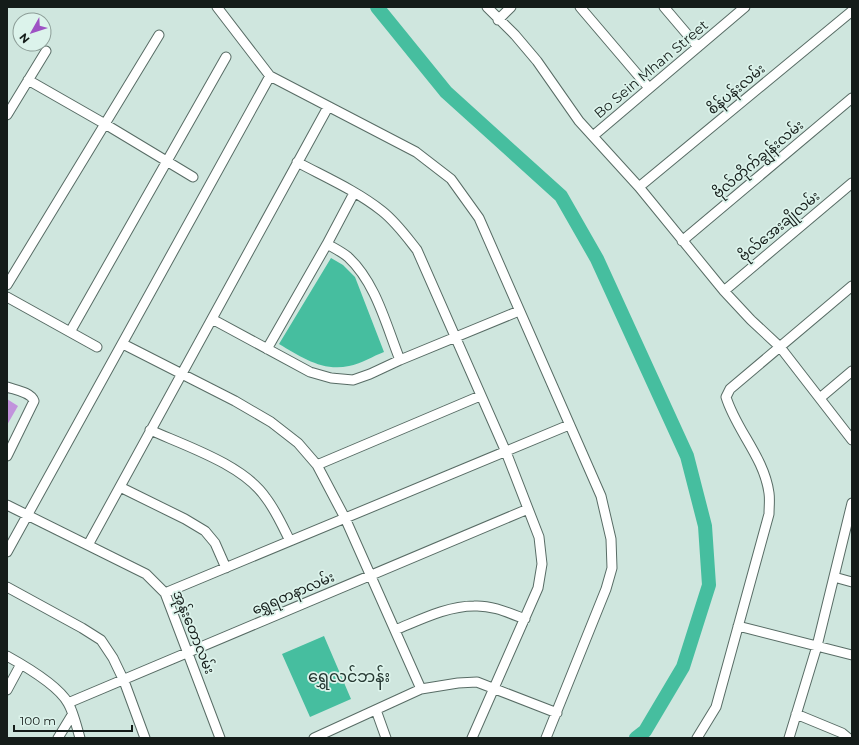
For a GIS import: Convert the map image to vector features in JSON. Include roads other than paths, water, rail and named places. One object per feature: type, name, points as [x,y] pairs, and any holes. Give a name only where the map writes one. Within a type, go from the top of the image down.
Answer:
[{"type":"street","points":[[217,7],[270,76],[416,152],[451,179],[479,218],[601,496],[611,539],[612,568],[606,590],[546,738]]},
{"type":"street","points":[[487,7],[498,20],[515,35],[537,61],[579,121],[639,187],[724,291],[751,320],[780,347],[852,440]]},
{"type":"street","points":[[498,20],[511,7]]},
{"type":"street","points":[[580,7],[649,88]]},
{"type":"street","points":[[664,7],[698,47]]},
{"type":"street","name":"Bo Sein Mhan Street","points":[[593,136],[745,7]]},
{"type":"street","name":"စိန်ပန်းလမ်း","points":[[639,187],[852,9]]},
{"type":"street","points":[[7,285],[159,35]]},
{"type":"street","points":[[7,115],[45,52]]},
{"type":"street","points":[[70,332],[226,57]]},
{"type":"street","points":[[7,552],[270,76]]},
{"type":"street","points":[[28,80],[193,177]]},
{"type":"street","name":"ဗိုလ်တိုက်ချွန်းလမ်း","points":[[682,241],[852,98]]},
{"type":"street","points":[[88,545],[328,107]]},
{"type":"street","points":[[297,162],[354,193],[382,211],[401,230],[417,250],[454,338],[506,452],[539,537],[542,564],[538,588],[472,738]]},
{"type":"street","name":"ဗိုလ်အေးချိုလမ်း","points":[[724,291],[852,183]]},
{"type":"street","points":[[267,349],[327,244],[354,193]]},
{"type":"street","points":[[327,244],[346,256],[360,270],[373,291],[400,360]]},
{"type":"street","points":[[696,738],[716,707],[770,514],[769,493],[764,473],[729,407],[726,397],[730,389],[852,286]]},
{"type":"street","points":[[7,297],[97,347]]},
{"type":"street","points":[[212,319],[310,372],[331,378],[353,380],[519,311]]},
{"type":"street","points":[[122,344],[235,401],[271,422],[298,443],[317,465],[345,518],[420,689]]},
{"type":"street","points":[[820,398],[852,371]]},
{"type":"street","points":[[7,387],[30,395],[34,401],[7,456]]},
{"type":"street","points":[[317,465],[480,396]]},
{"type":"street","points":[[165,593],[569,425]]},
{"type":"street","points":[[150,430],[219,461],[244,476],[266,497],[290,542]]},
{"type":"street","points":[[120,487],[185,519],[205,531],[215,543],[226,568]]},
{"type":"street","points":[[789,738],[817,646],[852,503]]},
{"type":"street","name":"အုန်းတောလမ်း","points":[[7,505],[146,574],[165,593],[220,738]]},
{"type":"street","name":"ရွှေရတနာလမ်း","points":[[68,703],[124,681],[528,509]]},
{"type":"street","points":[[834,577],[852,582]]},
{"type":"street","points":[[7,587],[101,640],[113,658],[124,681],[145,738]]},
{"type":"street","points":[[395,630],[452,608],[475,606],[500,610],[525,620]]},
{"type":"street","points":[[738,626],[852,655]]},
{"type":"street","points":[[7,656],[22,664],[57,689],[68,703],[80,738]]},
{"type":"street","points":[[7,690],[22,664]]},
{"type":"street","points":[[314,738],[420,689],[458,683],[477,682],[557,713]]},
{"type":"street","points":[[376,710],[386,738]]},
{"type":"street","points":[[796,714],[842,733],[848,738]]},
{"type":"street","points":[[58,738],[72,715]]},
{"type":"waterway","points":[[377,7],[446,92],[561,196],[597,259],[687,456],[705,526],[709,585],[683,667],[645,731],[636,738]]},
{"type":"district","name":"ရွှေလင်ဘန်း","points":[[349,676]]}]
